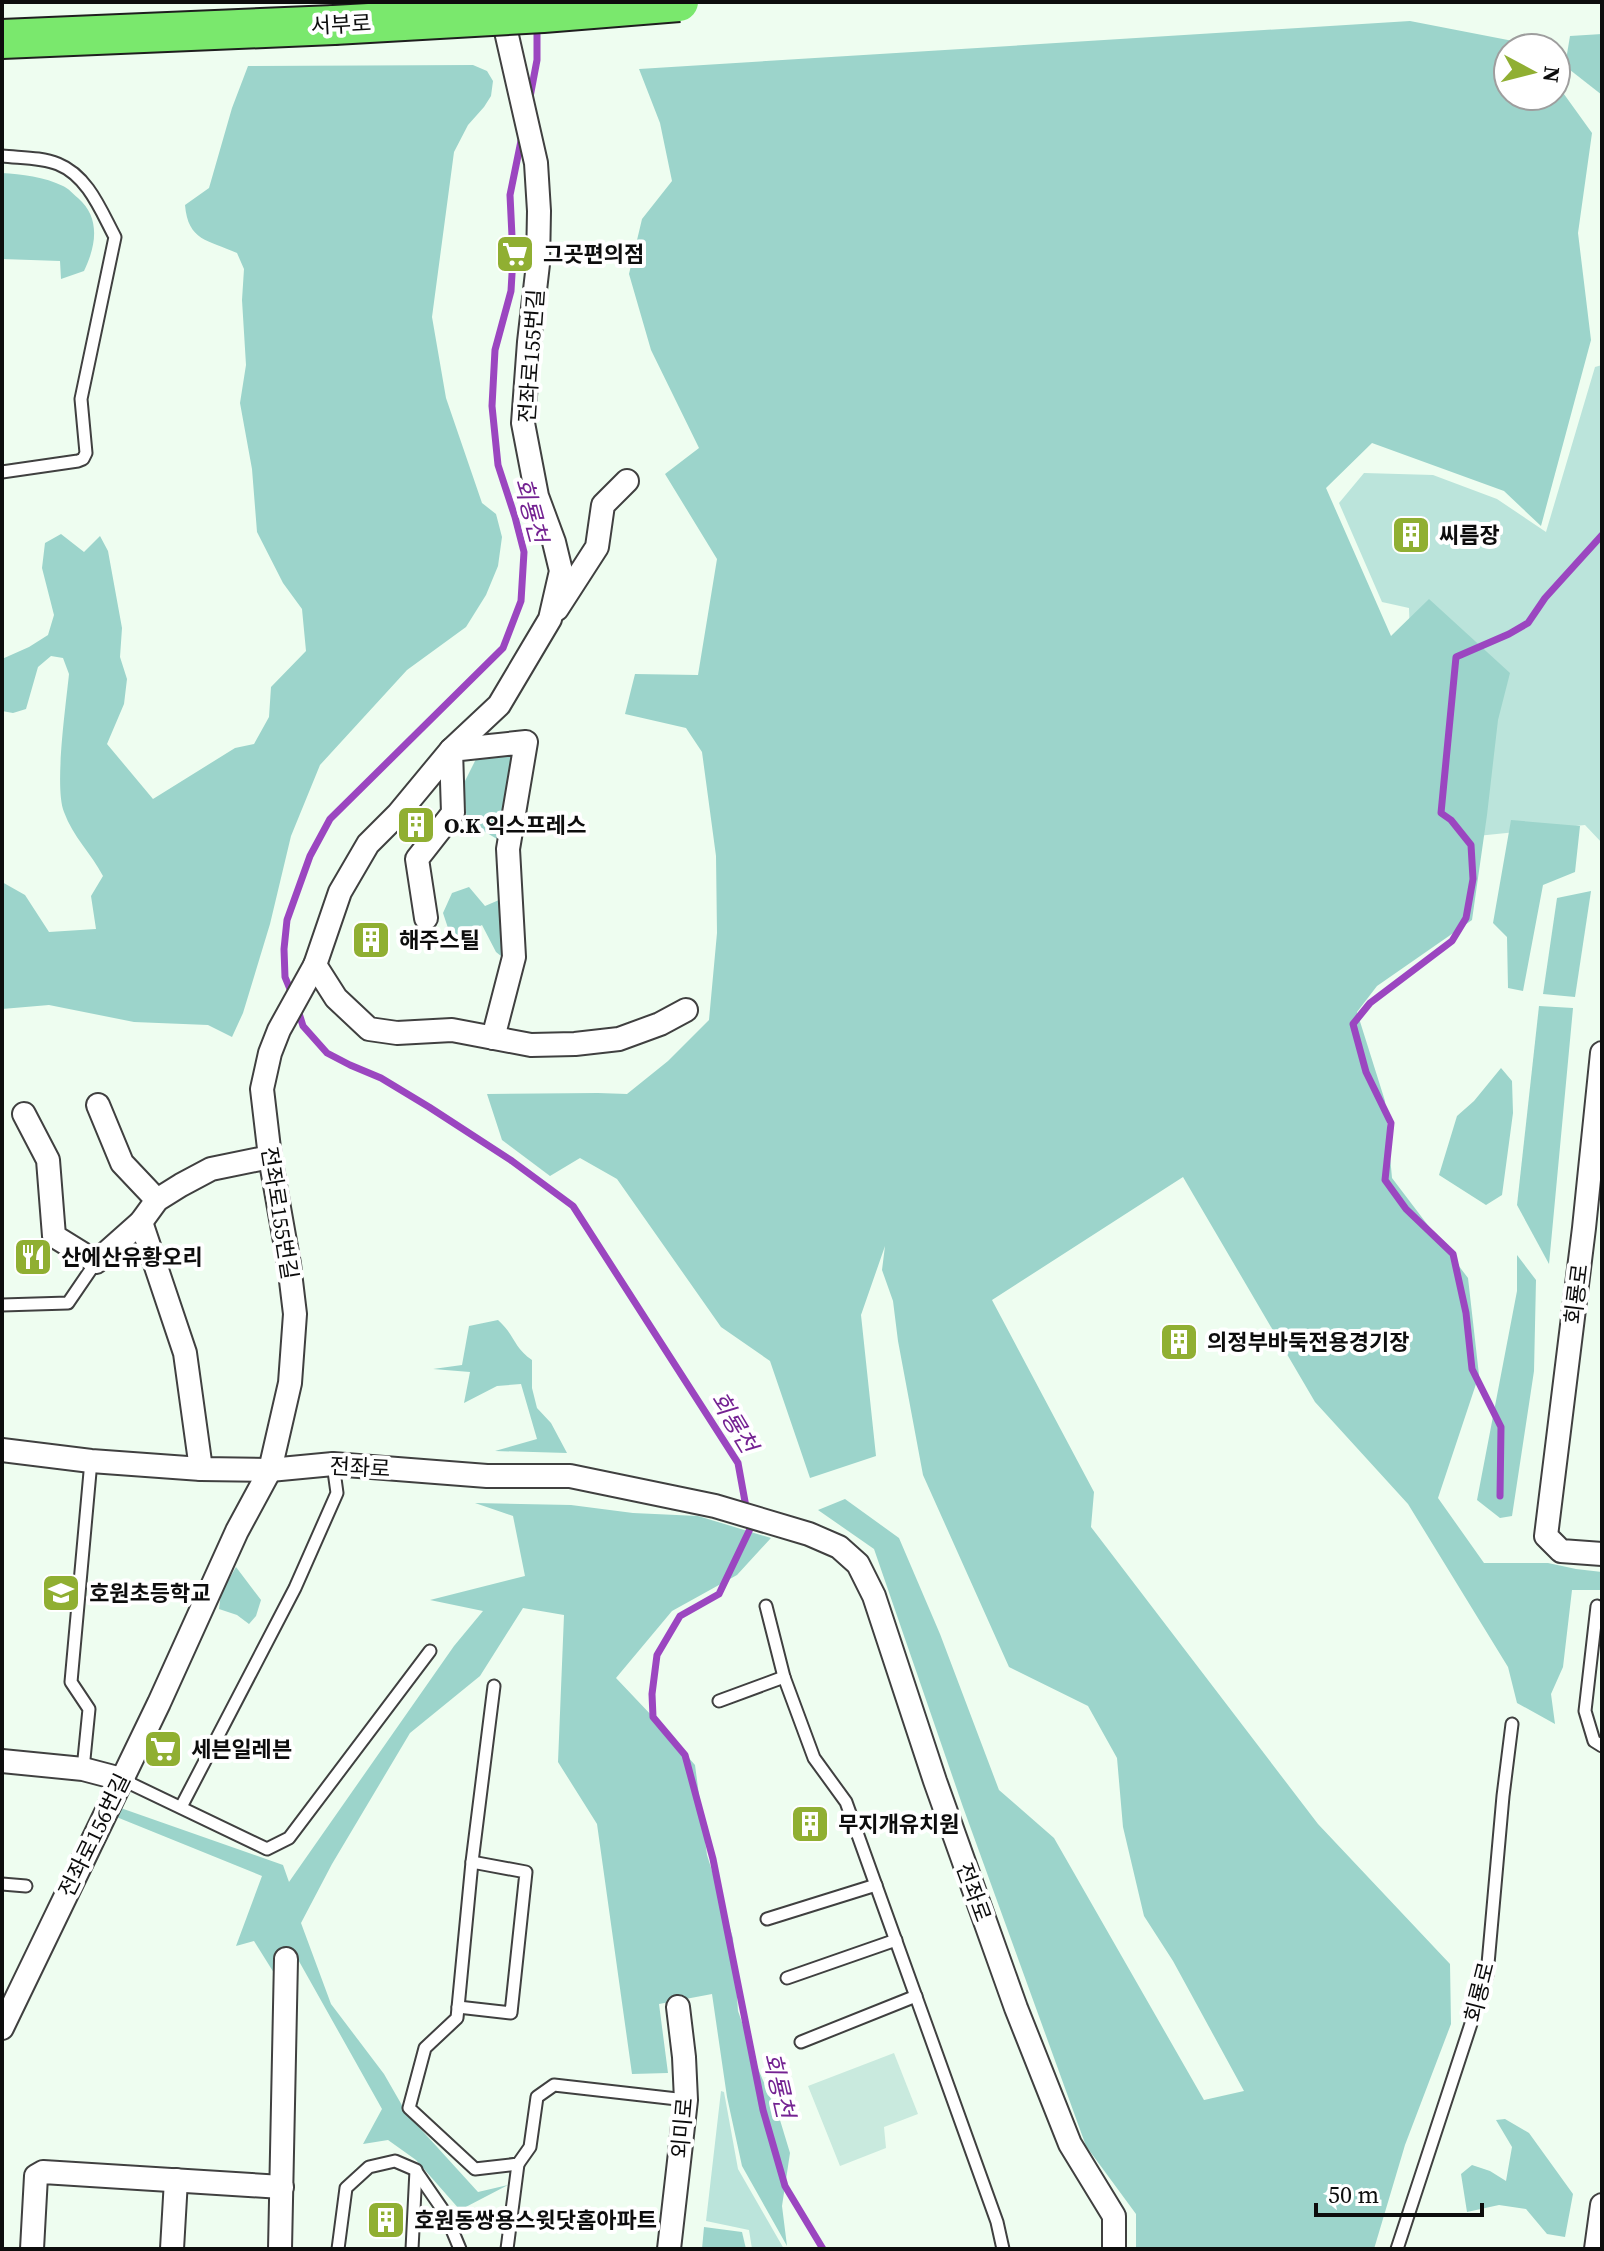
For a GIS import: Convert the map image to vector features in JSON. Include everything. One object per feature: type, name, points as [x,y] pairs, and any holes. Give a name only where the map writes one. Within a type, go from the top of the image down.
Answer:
[{"type":"highway","name":"서부로","points":[[2,39],[334,25],[679,2]]},
{"type":"street","name":"전좌로155번길","points":[[270,1470],[290,1383],[295,1314],[262,1089],[270,1053],[279,1030],[315,965],[340,892],[368,844],[398,814],[451,750],[499,705],[550,619],[561,571],[537,496],[523,423],[538,264],[539,211],[534,148],[505,27],[504,2]]},
{"type":"street","points":[[550,619],[597,547],[603,505],[627,481]]},
{"type":"street","points":[[426,918],[417,859],[453,813],[451,750],[526,742],[508,849],[514,957],[493,1038]]},
{"type":"street","points":[[315,965],[336,998],[369,1029],[397,1033],[452,1030],[531,1045],[575,1044],[619,1039],[660,1024],[686,1010]]},
{"type":"street","name":"회룡로","points":[[1602,1053],[1595,1197],[1546,1536],[1561,1551],[1602,1554]]},
{"type":"street","points":[[98,1105],[122,1163],[157,1200]]},
{"type":"street","points":[[24,1114],[48,1160],[54,1236],[96,1262],[141,1222],[157,1200],[211,1169],[270,1157]]},
{"type":"street","points":[[141,1222],[185,1353],[201,1469]]},
{"type":"street","name":"전좌로","points":[[2,1450],[91,1461],[201,1469],[270,1470],[333,1464],[487,1476],[570,1476],[715,1506],[809,1534],[839,1547],[858,1564],[874,1596],[935,1781],[1016,2008],[1070,2144],[1114,2216],[1114,2249]]},
{"type":"street","name":"전좌로156번길","points":[[2,2028],[159,1703],[237,1531],[270,1470]]},
{"type":"street","points":[[2,1761],[83,1769],[121,1779]]},
{"type":"street","points":[[280,2249],[286,1959]]},
{"type":"street","name":"외미로","points":[[669,2249],[686,2100],[678,2007]]},
{"type":"street","points":[[32,2249],[36,2176],[43,2172],[282,2187]]},
{"type":"street","points":[[172,2249],[176,2180]]},
{"type":"street","points":[[1596,2249],[1602,2205]]},
{"type":"lane","points":[[2,156],[45,161],[75,174],[88,187],[115,237],[81,399],[86,453],[78,461],[2,472]]},
{"type":"lane","points":[[2,1305],[68,1303],[96,1262]]},
{"type":"lane","points":[[83,1769],[89,1709],[71,1682],[91,1461]]},
{"type":"lane","points":[[181,1807],[301,1574],[337,1493],[333,1464]]},
{"type":"lane","points":[[766,1606],[784,1677],[814,1758],[846,1802],[997,2222],[1003,2249]]},
{"type":"lane","points":[[1597,1606],[1585,1711],[1594,1741],[1602,1746]]},
{"type":"lane","points":[[121,1779],[267,1849],[289,1838],[430,1651]]},
{"type":"lane","points":[[719,1701],[784,1677]]},
{"type":"lane","points":[[494,1686],[457,2018],[425,2048],[409,2108],[475,2169],[518,2164]]},
{"type":"lane","name":"회룡로","points":[[1397,2249],[1487,1975],[1512,1724]]},
{"type":"lane","points":[[458,2007],[511,2013],[526,1872],[472,1862]]},
{"type":"lane","points":[[2,1884],[26,1886]]},
{"type":"lane","points":[[767,1919],[876,1885]]},
{"type":"lane","points":[[787,1978],[896,1940]]},
{"type":"lane","points":[[801,2042],[916,1996]]},
{"type":"lane","points":[[507,2249],[518,2164],[530,2147],[537,2097],[554,2085],[686,2100]]},
{"type":"lane","points":[[338,2249],[346,2188],[369,2167],[395,2161],[416,2170],[445,2213],[460,2249]]},
{"type":"lane","points":[[412,2249],[416,2170]]},
{"type":"shaded area","points":[[1410,21],[1492,37],[1492,112],[1572,112],[1572,105],[1592,133],[1578,233],[1591,340],[1541,526],[1504,491],[1372,443],[1326,488],[1391,636],[1429,599],[1510,673],[1498,720],[1472,920],[1377,986],[1357,1012],[1385,1101],[1392,1178],[1468,1278],[1479,1375],[1438,1498],[1484,1563],[1548,1563],[1602,1572],[1602,1590],[1572,1590],[1563,1667],[1551,1694],[1555,1724],[1517,1703],[1508,1667],[1408,1504],[1315,1402],[1183,1177],[992,1300],[1094,1492],[1091,1527],[1318,1824],[1450,1964],[1451,2024],[1405,2145],[1374,2249],[1136,2249],[1136,2214],[1086,2146],[963,1807],[874,1549],[818,1510],[845,1499],[899,1538],[940,1634],[999,1790],[1054,1838],[1204,2100],[1244,2091],[1173,1961],[1144,1916],[1123,1827],[1117,1758],[1088,1706],[1009,1667],[923,1475],[893,1301],[882,1270],[885,1246],[861,1315],[876,1456],[810,1478],[770,1361],[721,1327],[617,1179],[580,1158],[550,1176],[502,1140],[487,1094],[627,1094],[668,1061],[709,1020],[717,933],[716,856],[702,752],[686,728],[625,714],[635,674],[698,675],[717,559],[665,474],[699,448],[651,350],[629,274],[642,219],[672,181],[660,123],[639,69]]},
{"type":"shaded area","points":[[1602,34],[1602,95],[1572,71],[1572,36]]},
{"type":"shaded area","points":[[473,65],[487,71],[493,81],[491,96],[468,125],[454,152],[432,317],[446,398],[482,503],[496,514],[502,537],[498,566],[486,595],[466,627],[407,670],[320,765],[291,836],[270,924],[243,1013],[232,1037],[208,1025],[134,1022],[49,1005],[2,1009],[2,882],[25,895],[49,932],[96,929],[91,896],[103,876],[72,829],[61,800],[62,745],[69,674],[63,658],[51,656],[38,667],[26,709],[13,713],[2,711],[2,659],[48,635],[54,615],[42,568],[45,543],[61,534],[84,552],[100,536],[108,551],[122,628],[120,657],[127,679],[124,704],[107,744],[153,799],[235,748],[254,744],[269,717],[271,687],[306,651],[302,609],[283,583],[257,532],[252,469],[240,403],[246,365],[242,300],[244,269],[237,253],[195,233],[185,205],[209,188],[232,108],[248,66]]},
{"type":"shaded area","points":[[2,173],[33,176],[56,183],[69,190],[85,206],[94,233],[84,271],[61,279],[60,261],[2,259]]},
{"type":"shaded area","points":[[1602,365],[1602,843],[1585,825],[1477,836],[1416,797],[1409,608],[1382,602],[1339,503],[1364,473],[1433,475],[1497,499],[1546,532],[1595,367]]},
{"type":"shaded area","points":[[520,748],[507,845],[467,821],[463,785],[480,751]]},
{"type":"shaded area","points":[[1511,820],[1580,826],[1575,872],[1543,885],[1523,991],[1508,988],[1507,937],[1493,923]]},
{"type":"shaded area","points":[[469,887],[485,906],[506,897],[511,964],[496,952],[482,925],[452,940],[443,913],[452,893]]},
{"type":"shaded area","points":[[1591,891],[1575,997],[1543,994],[1557,898]]},
{"type":"shaded area","points":[[1539,1006],[1573,1008],[1549,1264],[1517,1205]]},
{"type":"shaded area","points":[[1501,1068],[1512,1081],[1513,1113],[1502,1195],[1486,1205],[1439,1175],[1457,1116]]},
{"type":"shaded area","points":[[1517,1255],[1536,1280],[1534,1371],[1512,1516],[1500,1518],[1477,1500],[1517,1291]]},
{"type":"shaded area","points":[[498,1320],[532,1360],[532,1388],[537,1408],[551,1423],[567,1453],[495,1451],[537,1439],[521,1384],[497,1386],[464,1403],[470,1372],[433,1369],[462,1365],[469,1326]]},
{"type":"shaded area","points":[[475,1503],[571,1505],[633,1513],[698,1516],[771,1538],[737,1575],[672,1611],[616,1678],[695,1765],[707,1855],[733,1938],[738,2011],[790,2153],[782,2206],[787,2246],[742,2166],[727,2097],[712,1994],[659,2004],[668,2073],[632,2074],[597,1824],[558,1762],[564,1615],[523,1608],[480,1676],[410,1733],[332,1864],[301,1923],[331,2004],[384,2074],[407,2114],[478,2192],[508,2185],[460,2210],[416,2160],[388,2140],[363,2144],[382,2109],[291,1947],[274,1973],[254,1941],[236,1946],[262,1876],[114,1816],[115,1806],[283,1865],[289,1882],[454,1646],[483,1611],[430,1600],[525,1576],[513,1516]]},
{"type":"shaded area","points":[[236,1567],[261,1600],[256,1616],[249,1624],[237,1615],[219,1609],[221,1593]]},
{"type":"shaded area","points":[[894,2053],[918,2114],[884,2127],[886,2148],[840,2166],[808,2086]]},
{"type":"shaded area","points":[[721,2091],[724,2092],[738,2169],[784,2249],[752,2249],[749,2230],[706,2221]]},
{"type":"shaded area","points":[[1505,2119],[1529,2133],[1573,2194],[1565,2237],[1547,2234],[1526,2209],[1499,2205],[1467,2212],[1461,2174],[1472,2165],[1506,2181],[1512,2147],[1496,2120]]},
{"type":"shaded area","points":[[704,2227],[742,2232],[746,2249],[702,2249]]},
{"type":"waterway","name":"회룡천","points":[[530,97],[537,60],[537,26]]},
{"type":"waterway","name":"회룡천","points":[[292,994],[285,977],[287,920],[310,856],[330,819],[503,648],[521,601],[524,552],[498,465],[492,406],[495,350],[511,291],[510,195],[522,136]]},
{"type":"waterway","points":[[1500,1496],[1501,1427],[1472,1369],[1466,1313],[1453,1254],[1406,1209],[1385,1180],[1391,1123],[1366,1072],[1353,1024],[1370,1003],[1452,941],[1466,918],[1473,879],[1471,845],[1451,820],[1441,813],[1456,657],[1528,623],[1545,598],[1602,535]]},
{"type":"waterway","name":"회룡천","points":[[298,1010],[303,1026],[327,1053],[381,1078],[429,1107],[512,1161],[573,1206],[738,1463],[750,1529],[719,1594],[680,1616],[657,1655],[652,1694],[653,1717],[685,1755],[713,1859],[763,2110],[785,2186],[823,2249]]},
{"type":"place","name":"그곳편의점","points":[[515,254]]},
{"type":"place","name":"씨름장","points":[[1411,535]]},
{"type":"place","name":"O.K 익스프레스","points":[[416,825]]},
{"type":"place","name":"해주스틸","points":[[371,940]]},
{"type":"place","name":"산에산유황오리","points":[[33,1257]]},
{"type":"place","name":"의정부바둑전용경기장","points":[[1179,1342]]},
{"type":"place","name":"호원초등학교","points":[[61,1593]]},
{"type":"place","name":"세븐일레븐","points":[[163,1749]]},
{"type":"place","name":"무지개유치원","points":[[810,1824]]},
{"type":"place","name":"호원동쌍용스윗닷홈아파트","points":[[386,2220]]}]
